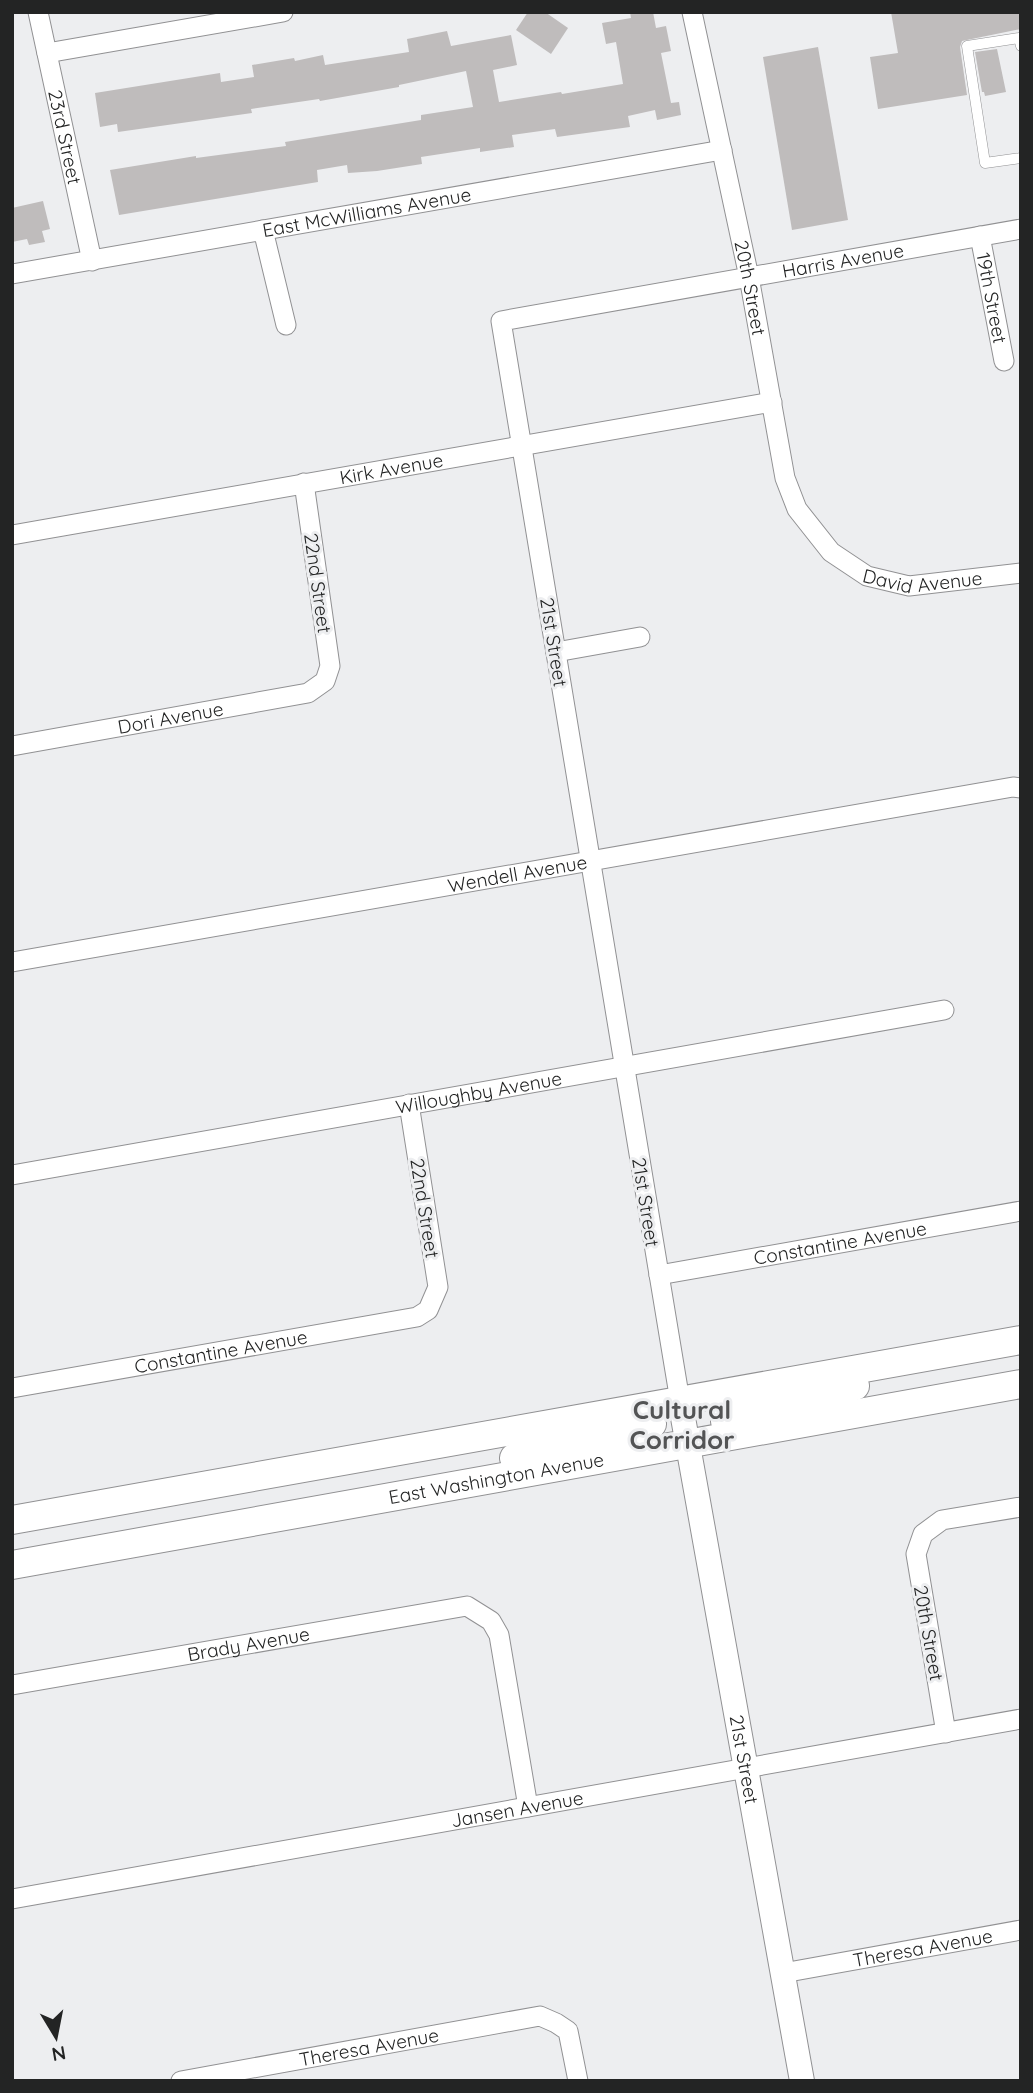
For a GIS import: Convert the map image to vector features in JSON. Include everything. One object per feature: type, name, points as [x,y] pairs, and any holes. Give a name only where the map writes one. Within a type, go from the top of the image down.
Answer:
[{"type":"main road","points":[[683,1423],[725,1421],[850,1388],[946,1354],[1021,1340]]},
{"type":"main road","name":"East Washington Avenue","points":[[12,1520],[683,1423],[1021,1384]]},
{"type":"main road","name":"East Washington Avenue","points":[[12,1565],[413,1493],[683,1423]]},
{"type":"street","name":"23rd Street","points":[[38,12],[92,261]]},
{"type":"street","points":[[47,53],[253,15],[283,12]]},
{"type":"street","name":"20th Street","points":[[692,12],[749,277],[785,478],[797,509],[831,552]]},
{"type":"street","name":"East McWilliams Avenue","points":[[12,274],[722,150]]},
{"type":"street","name":"Harris Avenue","points":[[501,321],[1021,229]]},
{"type":"street","points":[[263,230],[286,325]]},
{"type":"street","name":"19th Street","points":[[979,236],[1004,361]]},
{"type":"street","name":"21st Street","points":[[501,321],[683,1423],[803,2081]]},
{"type":"street","name":"Kirk Avenue","points":[[12,535],[772,402]]},
{"type":"street","name":"22nd Street","points":[[304,483],[330,666],[325,681]]},
{"type":"street","name":"David Avenue","points":[[831,552],[867,576],[909,586],[1021,573]]},
{"type":"street","points":[[556,652],[640,637]]},
{"type":"street","name":"Dori Avenue","points":[[12,746],[308,693],[325,681]]},
{"type":"street","name":"Wendell Avenue","points":[[12,962],[1021,788]]},
{"type":"street","name":"Willoughby Avenue","points":[[12,1175],[944,1010]]},
{"type":"street","name":"22nd Street","points":[[409,1104],[438,1287],[428,1310]]},
{"type":"street","name":"Constantine Avenue","points":[[659,1275],[1021,1211]]},
{"type":"street","name":"Constantine Avenue","points":[[12,1388],[417,1317],[428,1310]]},
{"type":"street","name":"20th Street","points":[[946,1732],[916,1554],[923,1534],[942,1520],[1021,1507]]},
{"type":"street","name":"Brady Avenue","points":[[12,1685],[467,1606],[491,1621],[499,1635],[528,1807]]},
{"type":"street","name":"Jansen Avenue","points":[[12,1899],[1021,1719]]},
{"type":"street","name":"Theresa Avenue","points":[[783,1973],[1021,1930]]},
{"type":"street","name":"Theresa Avenue","points":[[181,2081],[540,2017],[568,2031],[578,2081]]},
{"type":"lane","points":[[1021,46],[1019,38],[967,46],[985,163],[1021,158]]},
{"type":"building","points":[[528,12],[545,12],[568,28],[551,54],[516,30]]},
{"type":"building","points":[[630,12],[653,12],[656,28],[666,26],[671,51],[661,53],[671,103],[679,102],[681,115],[657,120],[655,110],[628,116],[630,127],[557,137],[555,129],[512,135],[514,147],[480,152],[480,148],[421,157],[422,164],[377,171],[348,173],[347,165],[317,170],[318,182],[119,215],[110,170],[196,156],[286,146],[285,142],[421,120],[421,115],[473,107],[466,71],[399,87],[320,101],[319,99],[251,109],[252,113],[118,132],[117,124],[100,127],[95,93],[220,73],[221,82],[254,77],[252,65],[294,58],[295,61],[323,55],[325,65],[409,52],[407,39],[447,31],[451,46],[511,35],[517,65],[493,70],[499,102],[561,92],[562,94],[623,84],[616,42],[606,44],[602,23],[631,18]]},
{"type":"building","points":[[891,12],[1021,12],[1021,29],[962,41],[960,47],[967,95],[878,109],[870,57],[898,53]]},
{"type":"building","points":[[818,47],[848,220],[792,230],[763,57]]},
{"type":"building","points":[[997,49],[1006,92],[985,96],[975,52]]},
{"type":"building","points":[[43,201],[50,229],[42,231],[45,242],[29,245],[27,239],[12,242],[12,208]]},
{"type":"district","name":"Cultural Corridor","points":[[682,1424]]}]
